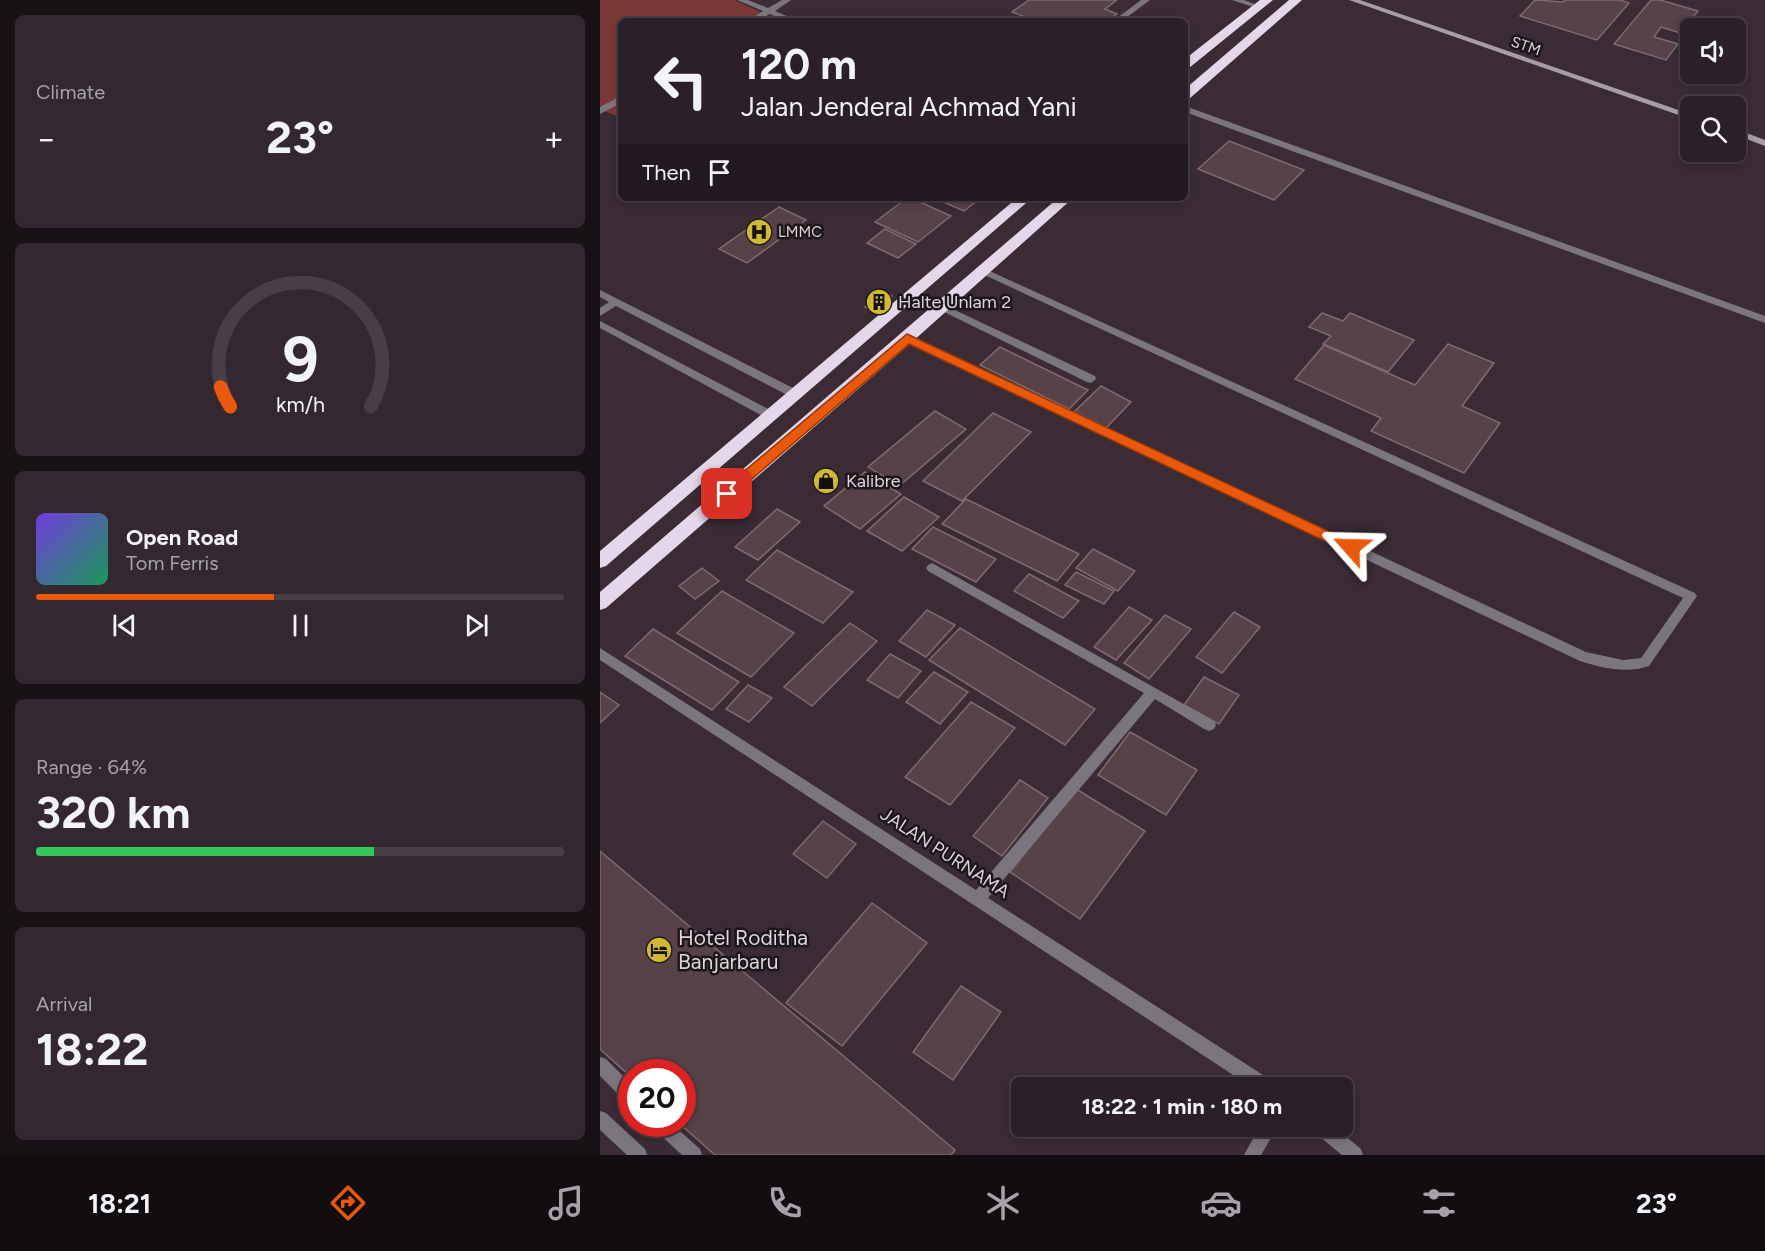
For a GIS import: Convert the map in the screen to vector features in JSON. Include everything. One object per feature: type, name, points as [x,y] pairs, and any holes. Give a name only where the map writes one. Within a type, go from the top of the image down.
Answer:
[{"type":"highway","points":[[1188,91],[1296,0]]},
{"type":"highway","points":[[1188,62],[1263,4]]},
{"type":"highway","points":[[600,561],[1022,201]]},
{"type":"highway","points":[[600,603],[1063,201]]},
{"type":"street","points":[[741,0],[786,18]]},
{"type":"street","points":[[757,18],[787,0]]},
{"type":"street","points":[[1121,18],[1146,0]]},
{"type":"street","points":[[1236,0],[1263,4]]},
{"type":"street","name":"STM","points":[[1353,0],[1680,114]]},
{"type":"street","points":[[600,111],[618,101]]},
{"type":"street","points":[[1188,110],[1765,320]]},
{"type":"street","points":[[1746,135],[1765,142]]},
{"type":"street","points":[[907,338],[1584,657],[1622,665],[1637,666],[1645,662],[1690,596],[983,271]]},
{"type":"street","points":[[600,293],[797,395]]},
{"type":"street","points":[[600,313],[616,301]]},
{"type":"street","points":[[942,307],[1091,380]]},
{"type":"street","points":[[600,324],[772,416]]},
{"type":"street","points":[[932,568],[1209,725]]},
{"type":"street","name":"JALAN PURNAMA","points":[[600,653],[1251,1077]]},
{"type":"street","points":[[979,898],[1153,692]]},
{"type":"street","points":[[600,1065],[618,1082]]},
{"type":"street","points":[[600,1119],[639,1155]]},
{"type":"street","points":[[675,1137],[694,1155]]},
{"type":"street","points":[[1252,1155],[1263,1137]]},
{"type":"street","points":[[1333,1137],[1355,1155]]},
{"type":"shaded area","points":[[600,0],[734,0],[774,18],[618,18],[618,117],[600,109]]},
{"type":"building","points":[[1029,0],[1117,0],[1105,9],[1117,14],[1111,18],[1024,18],[1025,17],[1012,12]]},
{"type":"building","points":[[1535,0],[1563,2],[1565,0],[1620,0],[1629,3],[1597,40],[1520,16]]},
{"type":"building","points":[[1651,0],[1660,0],[1698,11],[1692,18],[1680,18],[1680,33],[1661,27],[1654,37],[1678,44],[1666,60],[1614,44]]},
{"type":"building","points":[[1229,141],[1304,170],[1274,200],[1198,169]]},
{"type":"building","points":[[903,201],[918,201],[951,216],[918,242],[875,222]]},
{"type":"building","points":[[941,201],[977,201],[964,211]]},
{"type":"building","points":[[779,207],[806,220],[747,263],[719,249]]},
{"type":"building","points":[[885,229],[916,244],[898,258],[867,243]]},
{"type":"building","name":"Halte Unlam 2","points":[[883,292],[892,296],[874,311],[865,307]]},
{"type":"building","points":[[1322,313],[1343,321],[1350,313],[1414,340],[1388,372],[1323,344],[1331,336],[1309,327]]},
{"type":"building","points":[[1448,344],[1494,363],[1462,406],[1500,423],[1464,473],[1371,431],[1381,418],[1295,379],[1324,345],[1415,385]]},
{"type":"building","points":[[1000,347],[1088,390],[1069,409],[980,365]]},
{"type":"building","points":[[1101,386],[1131,402],[1106,428],[1074,412]]},
{"type":"building","points":[[935,411],[966,429],[899,486],[868,467]]},
{"type":"building","points":[[993,413],[1031,432],[962,501],[923,481]]},
{"type":"building","points":[[865,472],[901,494],[860,529],[824,506]]},
{"type":"building","points":[[904,497],[939,517],[902,551],[867,531]]},
{"type":"building","points":[[966,499],[1079,554],[1057,581],[942,524]]},
{"type":"building","points":[[777,509],[800,522],[758,560],[735,547]]},
{"type":"building","points":[[933,527],[996,559],[976,582],[912,549]]},
{"type":"building","points":[[1093,549],[1135,571],[1118,591],[1076,568]]},
{"type":"building","points":[[777,550],[853,592],[823,623],[746,580]]},
{"type":"building","points":[[702,568],[719,581],[695,599],[679,586]]},
{"type":"building","points":[[1076,572],[1114,591],[1104,604],[1065,585]]},
{"type":"building","points":[[1029,574],[1079,601],[1063,618],[1014,591]]},
{"type":"building","points":[[722,591],[794,633],[751,677],[677,633]]},
{"type":"building","points":[[1129,607],[1152,620],[1116,660],[1094,647]]},
{"type":"building","points":[[927,610],[955,625],[926,657],[899,641]]},
{"type":"building","points":[[1234,612],[1260,627],[1222,673],[1196,657]]},
{"type":"building","points":[[1165,615],[1191,629],[1149,679],[1124,663]]},
{"type":"building","points":[[850,623],[877,641],[812,706],[784,687]]},
{"type":"building","points":[[960,628],[1095,709],[1065,745],[929,660]]},
{"type":"building","points":[[653,629],[739,682],[712,710],[625,656]]},
{"type":"building","points":[[890,654],[921,671],[898,698],[867,680]]},
{"type":"building","points":[[934,672],[968,692],[940,724],[906,702]]},
{"type":"building","points":[[1204,677],[1239,695],[1219,724],[1184,705]]},
{"type":"building","points":[[748,685],[772,698],[749,722],[726,709]]},
{"type":"building","points":[[600,692],[619,705],[600,723]]},
{"type":"building","points":[[971,702],[1015,728],[950,805],[905,777]]},
{"type":"building","points":[[1130,732],[1197,770],[1166,815],[1098,775]]},
{"type":"building","points":[[1020,780],[1048,798],[1002,856],[973,836]]},
{"type":"building","points":[[1076,789],[1145,831],[1080,919],[1010,872]]},
{"type":"building","points":[[823,821],[856,844],[827,878],[793,854]]},
{"type":"building","name":"Hotel Roditha Banjarbaru","points":[[600,851],[955,1150],[951,1155],[715,1155],[695,1137],[696,1059],[618,1059],[618,1065],[600,1049]]},
{"type":"building","points":[[872,903],[927,943],[842,1046],[786,1003]]},
{"type":"building","points":[[961,986],[1001,1012],[953,1080],[913,1052]]},
{"type":"place","name":"LMMC","points":[[759,232]]},
{"type":"place","name":"Halte Unlam 2","points":[[879,302]]},
{"type":"place","name":"Kalibre","points":[[826,481]]},
{"type":"place","name":"Hotel Roditha Banjarbaru","points":[[659,950]]},
{"type":"route","points":[[727,494],[907,338],[1351,547]]}]
